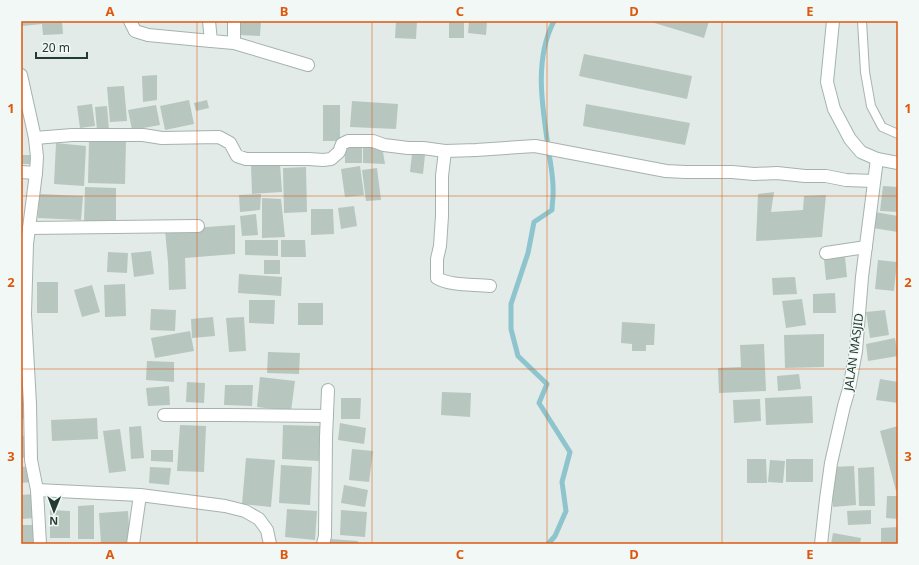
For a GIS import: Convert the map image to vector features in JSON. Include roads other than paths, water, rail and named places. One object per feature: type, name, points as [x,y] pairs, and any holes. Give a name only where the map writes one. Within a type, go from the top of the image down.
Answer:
[{"type":"street","points":[[130,21],[135,31],[148,35],[211,40],[234,44],[308,65]]},
{"type":"street","points":[[209,21],[211,40]]},
{"type":"street","points":[[234,21],[234,44]]},
{"type":"street","points":[[833,21],[827,82],[834,108],[850,139],[862,152],[877,159],[898,163]]},
{"type":"street","points":[[21,75],[35,138],[37,157],[29,228],[24,244],[25,314],[30,404],[26,427],[37,490],[40,544]]},
{"type":"street","points":[[35,138],[72,135],[143,135],[162,138],[219,137],[230,143],[237,156],[246,159],[331,159],[339,152],[342,144],[348,141],[373,141],[384,145],[445,151],[534,146],[666,171],[732,172],[754,174],[777,173],[805,176],[826,176],[846,180],[874,181]]},
{"type":"street","points":[[445,151],[442,176],[442,216],[440,246],[437,258],[437,278],[451,283],[490,286]]},
{"type":"street","name":"JALAN MASJID","points":[[821,544],[831,463],[849,389],[856,351],[862,277],[877,159]]},
{"type":"street","points":[[21,172],[36,173]]},
{"type":"street","points":[[29,228],[198,226]]},
{"type":"street","points":[[826,253],[866,247]]},
{"type":"street","points":[[323,544],[325,536],[328,390]]},
{"type":"street","points":[[164,415],[327,416]]},
{"type":"street","points":[[37,490],[140,495],[225,506],[245,511],[259,519],[267,530],[270,544]]},
{"type":"street","points":[[133,544],[140,495]]},
{"type":"lane","points":[[862,21],[865,72],[871,106],[882,127],[898,134]]},
{"type":"waterway","points":[[548,544],[555,536],[566,511],[562,482],[570,452],[539,403],[547,384],[518,356],[511,329],[511,304],[528,253],[534,222],[552,210],[553,179],[544,120],[541,86],[544,52],[554,21]]}]
